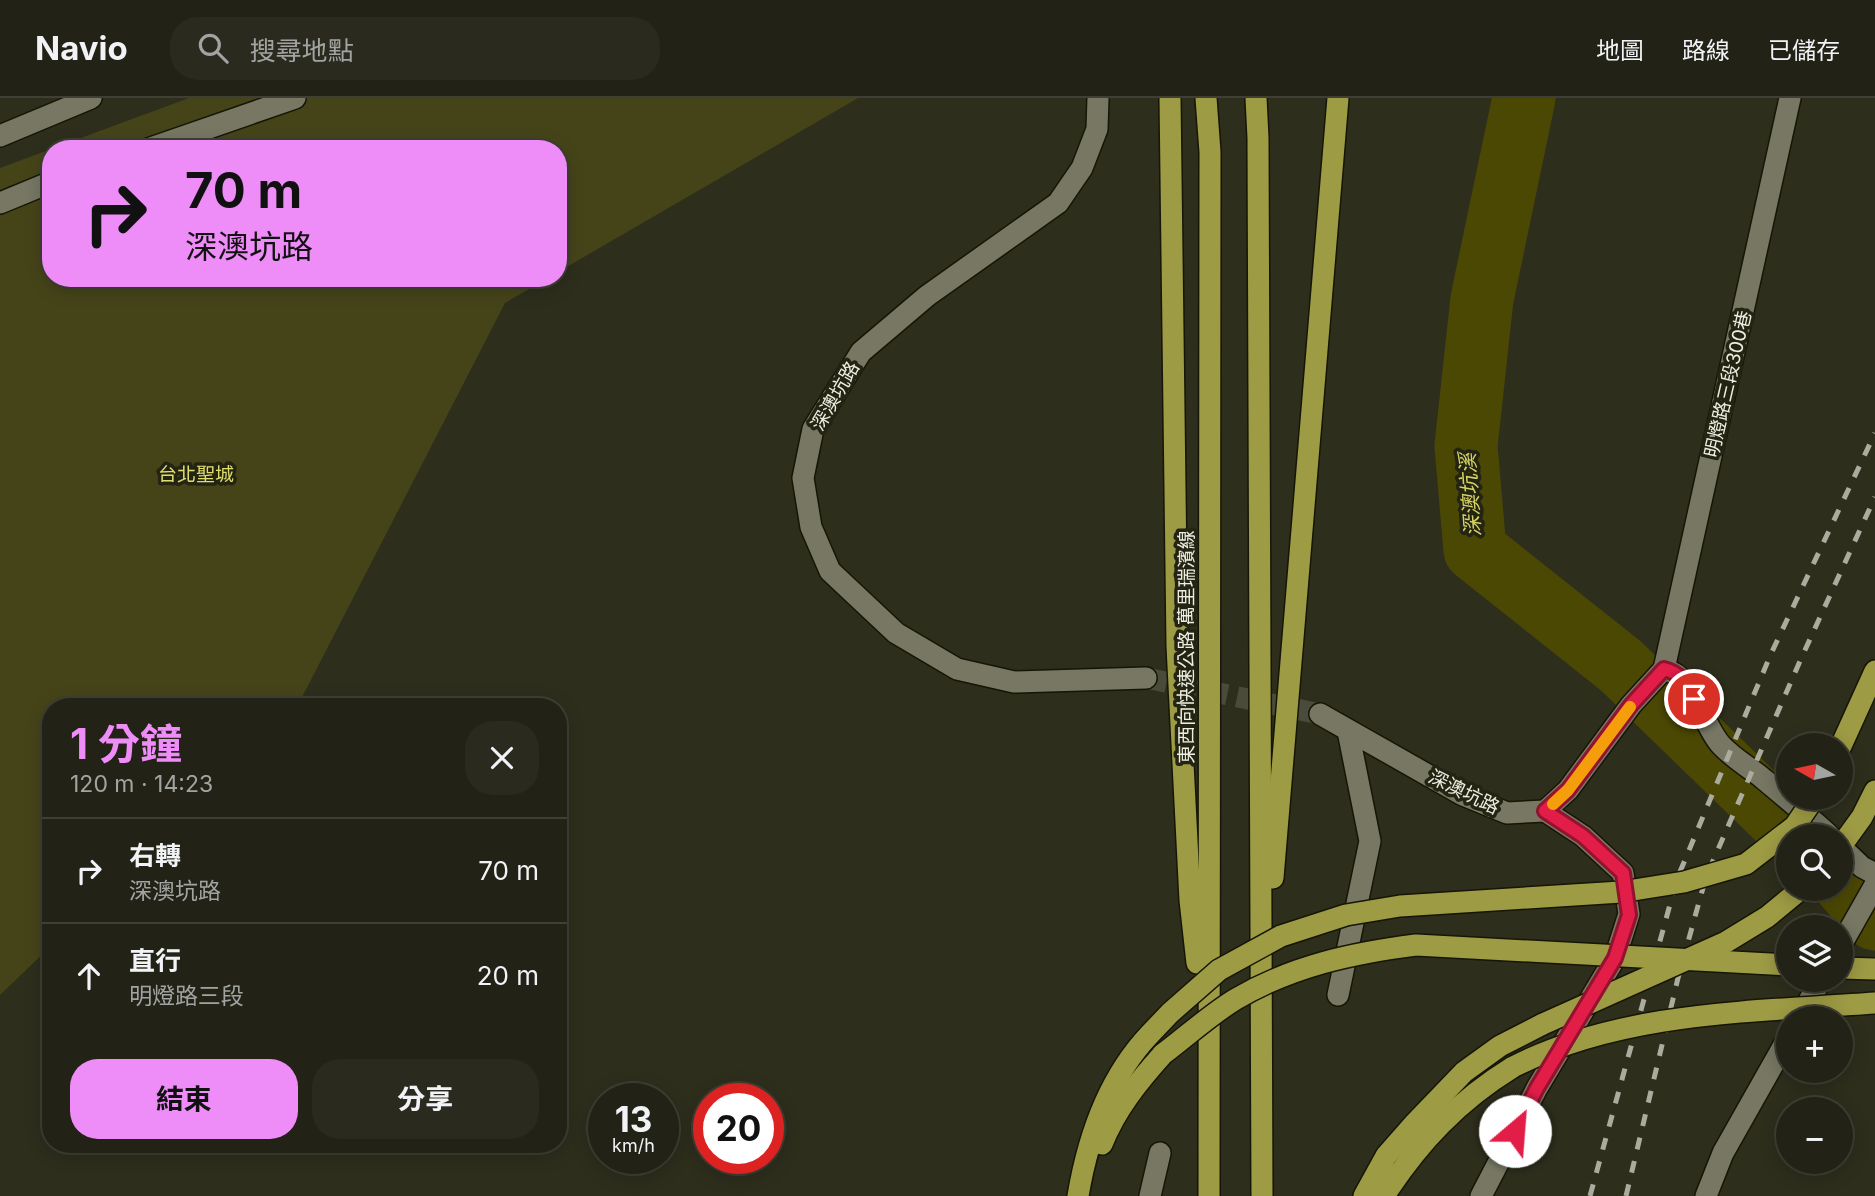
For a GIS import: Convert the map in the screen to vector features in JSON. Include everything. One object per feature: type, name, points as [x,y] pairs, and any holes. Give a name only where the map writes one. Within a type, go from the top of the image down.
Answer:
[{"type":"highway","points":[[1170,98],[1177,646],[1190,900],[1209,1073]]},
{"type":"highway","name":"東西向快速公路 萬里瑞濱線","points":[[1206,98],[1210,152],[1209,1196]]},
{"type":"highway","points":[[1256,98],[1262,1196]]},
{"type":"highway","points":[[1261,1020],[1338,98]]},
{"type":"highway","points":[[1847,733],[1875,671]]},
{"type":"highway","points":[[1853,830],[1875,791]]},
{"type":"highway","points":[[1078,1196],[1096,1124],[1112,1085],[1130,1055],[1170,1013],[1219,970],[1281,936],[1346,915],[1400,906],[1621,892],[1684,882],[1746,864],[1795,826],[1806,810]]},
{"type":"highway","points":[[1364,1196],[1386,1156],[1415,1123],[1464,1072],[1500,1046],[1726,942],[1767,917],[1786,901]]},
{"type":"highway","points":[[1084,1196],[1108,1130],[1132,1089],[1163,1054],[1236,999],[1298,968],[1362,951],[1416,945],[1776,964]]},
{"type":"highway","points":[[1853,968],[1875,969]]},
{"type":"highway","points":[[1384,1196],[1410,1158],[1447,1116],[1486,1084],[1541,1053],[1589,1037],[1688,1018],[1875,1003]]},
{"type":"street","points":[[0,136],[91,98]]},
{"type":"street","points":[[174,140],[295,98]]},
{"type":"street","name":"深澳坑路","points":[[1098,98],[1097,129],[1082,168],[1058,202],[927,296],[861,352],[813,429],[803,478],[811,527],[830,571],[897,633],[957,669],[1014,682],[1146,678]]},
{"type":"street","name":"明燈路三段300巷","points":[[1664,669],[1790,98]]},
{"type":"street","points":[[0,203],[42,186]]},
{"type":"street","points":[[1481,1196],[1537,1088],[1615,958],[1629,915],[1623,873],[1583,836],[1545,811],[1568,790],[1631,705],[1664,669],[1671,670],[1686,682],[1702,716],[1721,745],[1817,824]]},
{"type":"street","name":"深澳坑路","points":[[1320,714],[1463,794],[1507,813],[1545,811]]},
{"type":"street","points":[[1338,995],[1370,841],[1349,731]]},
{"type":"street","points":[[1853,858],[1875,874]]},
{"type":"street","points":[[1853,924],[1875,885]]},
{"type":"street","points":[[1706,1196],[1723,1153],[1776,1059]]},
{"type":"street","points":[[1150,1196],[1160,1153]]},
{"type":"green space","points":[[189,98],[858,98],[567,267],[567,140],[75,140]]},
{"type":"green space","name":"台北聖城","points":[[42,152],[42,287],[533,287],[505,303],[302,698],[42,698],[42,955],[0,995],[0,168]]},
{"type":"waterway","name":"深澳坑溪","points":[[1524,98],[1482,299],[1466,446],[1475,550],[1621,666],[1784,824]]},
{"type":"waterway","name":"深澳坑溪","points":[[1853,894],[1875,919]]},
{"type":"tunnel","points":[[1146,678],[1320,714]]},
{"type":"railway","points":[[1590,1196],[1677,879],[1770,656],[1875,433]]},
{"type":"railway","points":[[1626,1196],[1678,978],[1706,877],[1875,497]]},
{"type":"slow traffic","points":[[1553,804],[1568,790],[1630,707]]},
{"type":"route","points":[[1515,1131],[1537,1088],[1615,958],[1629,915],[1623,873],[1583,836],[1545,811],[1568,790],[1631,705],[1664,669],[1671,670],[1686,682],[1694,699]]}]
